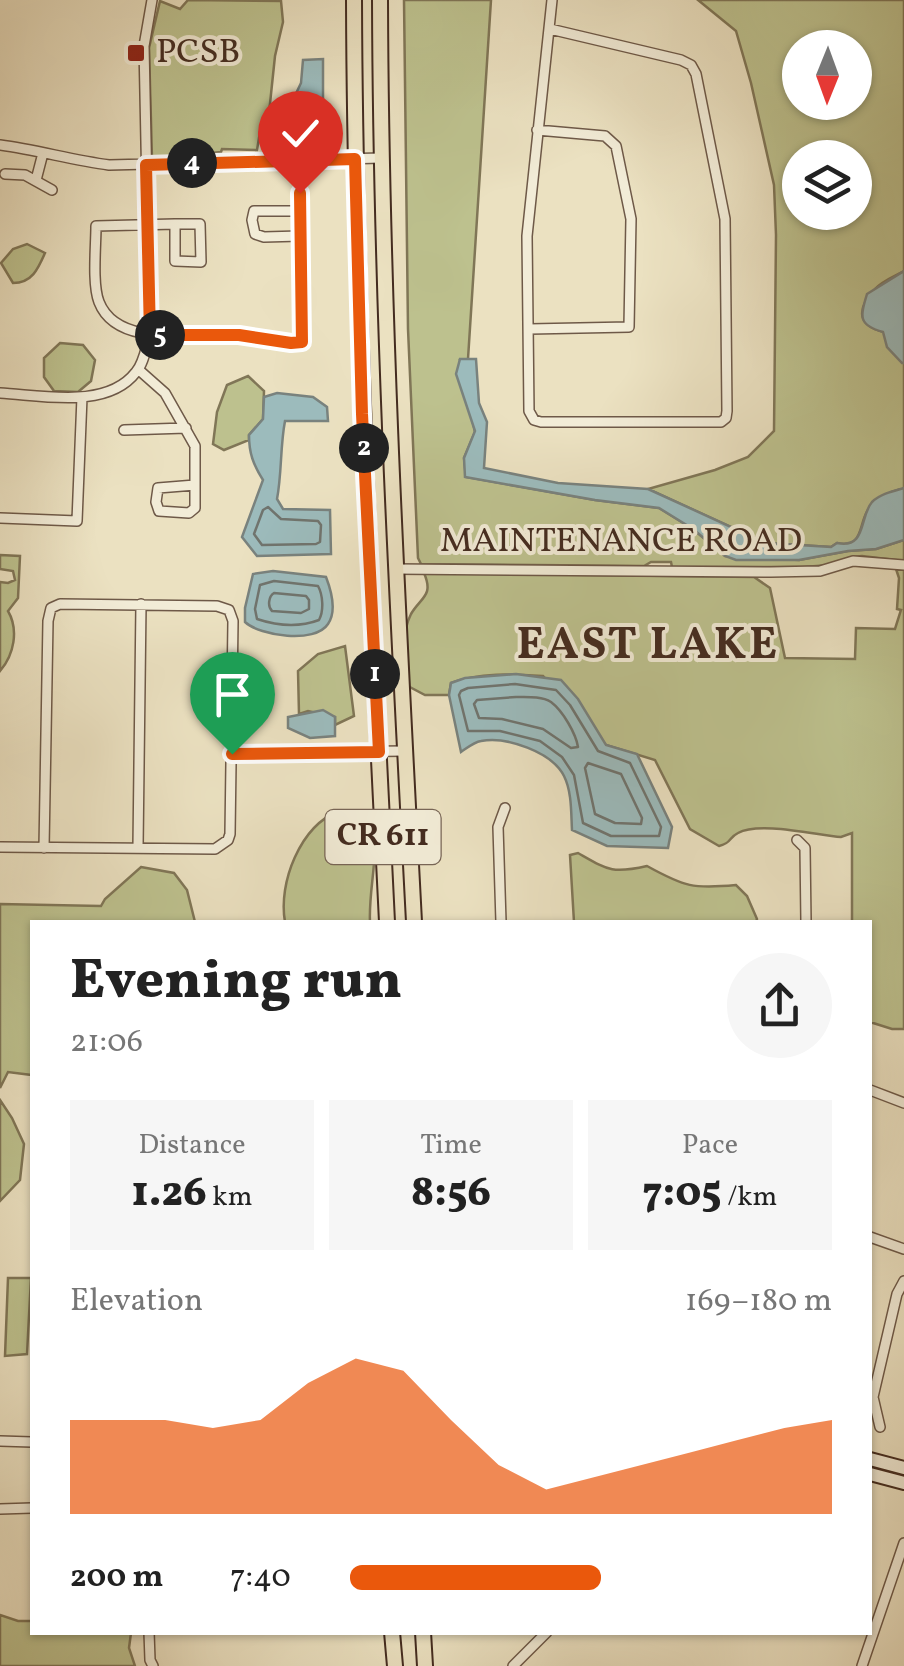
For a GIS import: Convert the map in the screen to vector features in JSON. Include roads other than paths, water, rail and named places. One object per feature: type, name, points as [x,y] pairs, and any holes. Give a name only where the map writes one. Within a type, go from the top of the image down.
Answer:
[{"type":"main road","name":"CR 611","points":[[354,0],[362,414],[387,920]]},
{"type":"main road","name":"CR 611","points":[[380,0],[381,158],[396,569],[414,920]]},
{"type":"main road","points":[[392,1635],[395,1666]]},
{"type":"main road","points":[[423,1635],[424,1666]]},
{"type":"street","points":[[0,393],[82,397],[104,393],[139,370],[150,335],[144,46],[152,0]]},
{"type":"street","points":[[550,29],[681,60],[691,65],[696,74],[725,219],[726,418],[720,422],[541,422],[534,420],[530,410],[527,236],[552,0]]},
{"type":"street","points":[[530,329],[629,327],[631,219],[616,146],[605,136],[537,130]]},
{"type":"street","points":[[0,145],[108,165],[381,158]]},
{"type":"street","points":[[36,180],[44,153]]},
{"type":"street","points":[[5,174],[17,173],[52,190]]},
{"type":"street","points":[[175,224],[174,261],[201,262],[200,224],[175,224],[147,224],[96,226],[97,289],[107,316],[124,328],[150,335],[239,335],[302,342],[300,193]]},
{"type":"street","points":[[300,211],[254,211],[252,220],[255,234],[300,236]]},
{"type":"street","points":[[139,370],[166,394],[194,446],[196,508],[189,513],[159,511],[158,488],[194,485]]},
{"type":"street","points":[[0,518],[78,521],[82,397]]},
{"type":"street","points":[[124,430],[186,428]]},
{"type":"street","name":"MAINTENANCE ROAD","points":[[396,569],[820,572],[862,560],[904,566]]},
{"type":"street","points":[[0,847],[44,848],[138,847],[215,849],[228,840],[232,621],[228,610],[217,606],[141,604],[60,604],[51,608],[44,848]]},
{"type":"street","points":[[138,847],[141,604]]},
{"type":"street","points":[[232,754],[405,751]]},
{"type":"street","points":[[501,920],[498,828],[505,808]]},
{"type":"street","points":[[797,840],[805,848],[806,920]]},
{"type":"street","points":[[872,1091],[904,1103]]},
{"type":"street","points":[[872,1237],[904,1249]]},
{"type":"street","points":[[880,1427],[874,1396],[897,1294],[904,1282]]},
{"type":"street","points":[[0,1442],[30,1442]]},
{"type":"street","points":[[872,1460],[904,1468]]},
{"type":"street","points":[[872,1475],[904,1483]]},
{"type":"street","points":[[0,1510],[30,1508]]},
{"type":"street","points":[[875,1612],[901,1565],[904,1543]]},
{"type":"street","points":[[150,1635],[152,1666]]},
{"type":"street","points":[[513,1666],[544,1635]]},
{"type":"street","points":[[862,1666],[869,1635]]},
{"type":"water","points":[[323,59],[323,138],[277,139],[301,83],[303,60]]},
{"type":"water","points":[[904,271],[902,363],[887,347],[883,332],[865,323],[862,314],[867,294]]},
{"type":"water","points":[[460,359],[476,359],[479,403],[487,422],[484,468],[558,483],[648,489],[766,543],[831,547],[858,537],[872,502],[904,488],[904,540],[876,549],[799,560],[736,560],[659,508],[465,477],[464,458],[475,431],[456,374]]},
{"type":"water","points":[[277,393],[313,397],[327,407],[328,421],[285,421],[277,499],[283,509],[330,510],[331,554],[257,556],[242,537],[263,480],[252,458],[249,435],[263,419],[264,397]]},
{"type":"water","points":[[273,571],[326,577],[333,607],[328,624],[312,634],[287,636],[262,631],[245,622],[253,574]]},
{"type":"water","points":[[516,674],[561,680],[578,699],[606,745],[637,754],[672,827],[668,848],[607,846],[572,830],[570,796],[564,776],[539,753],[491,740],[461,752],[449,695],[451,683],[465,678]]},
{"type":"water","points":[[323,710],[335,717],[335,736],[310,738],[288,728],[288,717]]},
{"type":"place","name":"PCSB","points":[[136,53]]},
{"type":"district","name":"EAST LAKE","points":[[648,646]]}]
